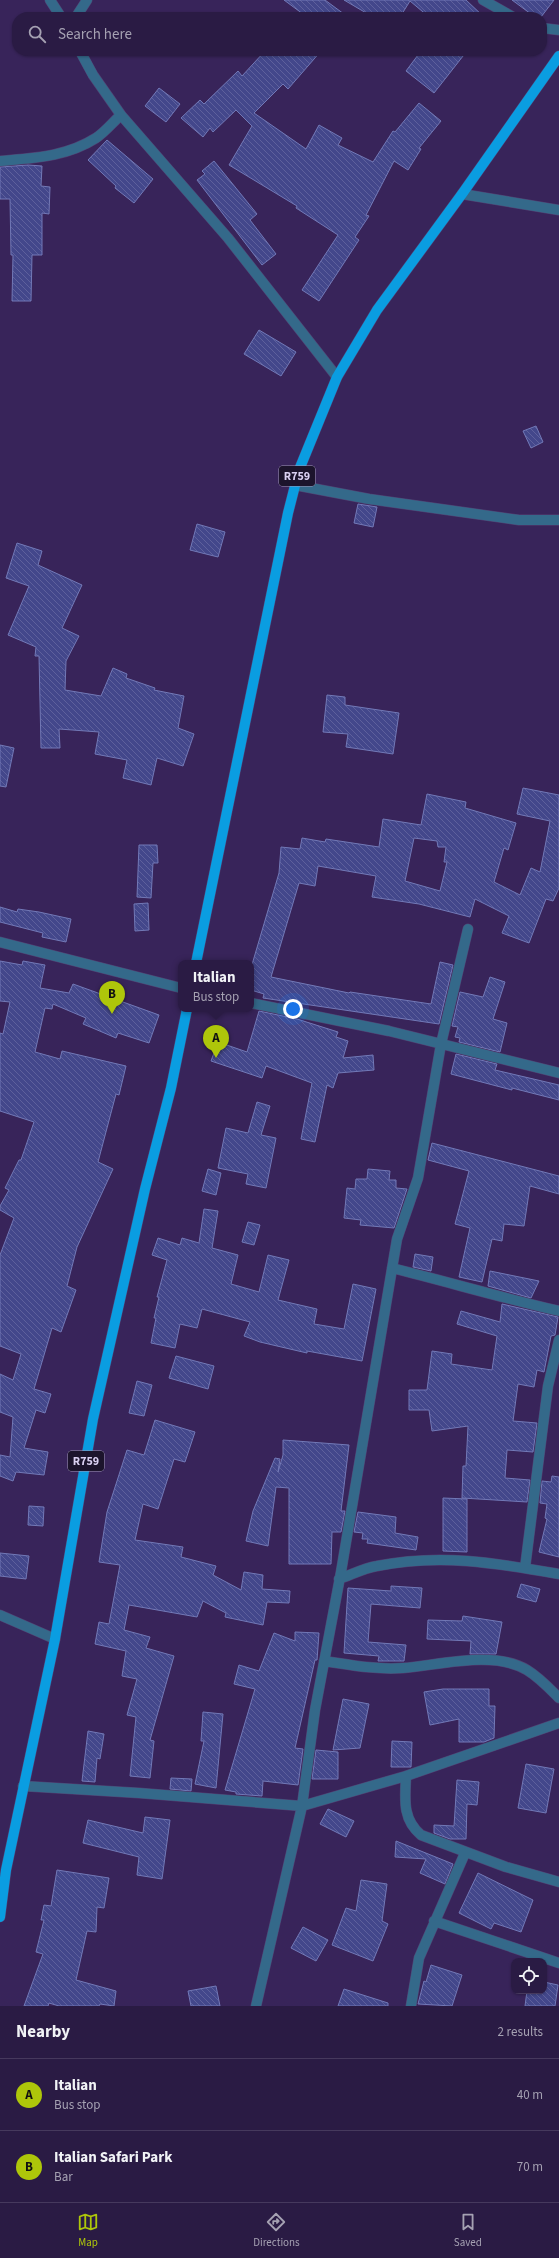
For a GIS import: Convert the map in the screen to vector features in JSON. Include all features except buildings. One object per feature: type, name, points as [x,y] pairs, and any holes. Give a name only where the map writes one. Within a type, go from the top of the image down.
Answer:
[{"type":"main road","name":"R759","points":[[197,960],[288,513],[299,470],[337,377],[377,310],[462,194],[559,56]]},
{"type":"main road","name":"R759","points":[[0,1917],[3,1870],[55,1638],[93,1419],[145,1189],[172,1088],[186,1012]]},
{"type":"street","points":[[50,0],[58,12]]},
{"type":"street","points":[[79,12],[87,0]]},
{"type":"street","points":[[483,0],[504,12]]},
{"type":"street","points":[[547,29],[559,30]]},
{"type":"street","points":[[83,56],[93,75],[121,115],[228,238],[337,377]]},
{"type":"street","points":[[0,161],[62,154],[97,137],[121,115]]},
{"type":"street","points":[[462,194],[559,210]]},
{"type":"street","points":[[295,485],[369,499],[519,520],[559,520]]},
{"type":"street","points":[[256,2006],[302,1806],[315,1710],[339,1580],[397,1239],[418,1178],[441,1044],[468,929]]},
{"type":"street","points":[[0,942],[178,987]]},
{"type":"street","points":[[254,1003],[441,1044],[559,1073]]},
{"type":"street","points":[[392,1268],[443,1280],[479,1292],[559,1311]]},
{"type":"street","points":[[525,1568],[548,1386],[559,1340]]},
{"type":"street","points":[[339,1580],[376,1566],[430,1559],[464,1559],[559,1574]]},
{"type":"street","points":[[0,1615],[55,1638]]},
{"type":"street","points":[[324,1661],[374,1668],[403,1668],[458,1661],[503,1662],[525,1669],[540,1679],[559,1698]]},
{"type":"street","points":[[23,1786],[139,1793],[302,1806],[406,1776],[559,1723]]},
{"type":"street","points":[[406,1776],[405,1799],[408,1818],[412,1827],[421,1835],[466,1854],[559,1882]]},
{"type":"street","points":[[411,2006],[418,1958],[434,1920],[466,1854]]},
{"type":"street","points":[[434,1920],[559,1963]]},
{"type":"place","name":"Italian Safari Park","points":[[112,1014]]},
{"type":"place","name":"Italian","points":[[216,1058]]}]
